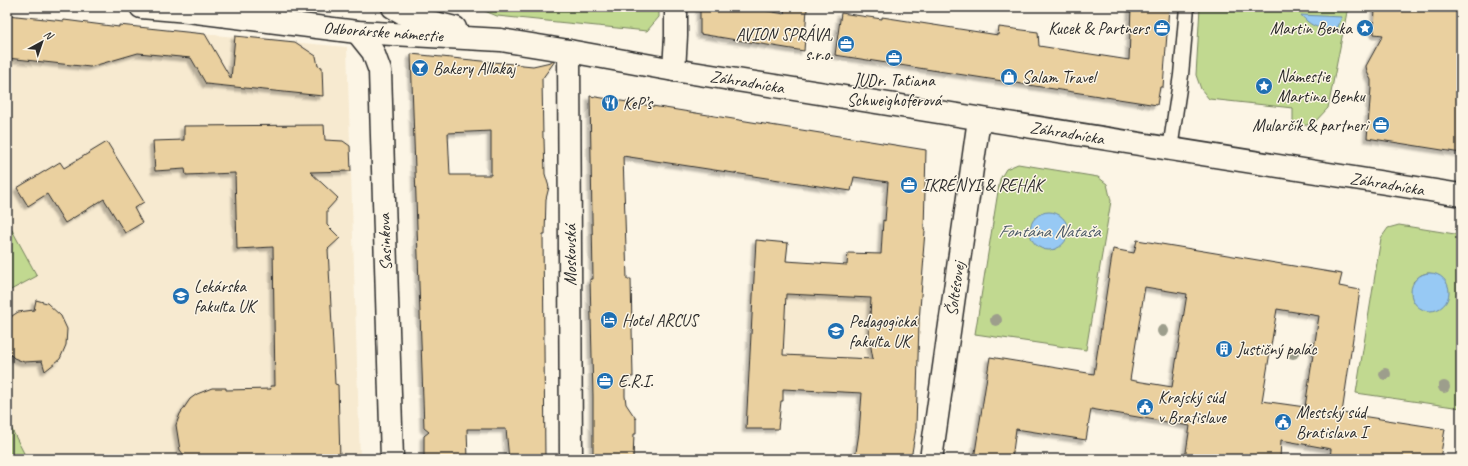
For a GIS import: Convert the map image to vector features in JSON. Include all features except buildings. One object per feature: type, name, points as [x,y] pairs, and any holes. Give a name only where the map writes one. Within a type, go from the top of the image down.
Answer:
[{"type":"street","name":"Odborárske námestie","points":[[141,7],[193,8],[357,32],[501,40],[674,70]]},
{"type":"street","points":[[674,70],[676,7]]},
{"type":"street","name":"Odborárske námestie","points":[[403,10],[501,40]]},
{"type":"street","name":"Sasinkova","points":[[357,32],[373,52],[380,71],[392,459]]},
{"type":"street","name":"Moskovská","points":[[569,51],[571,459]]},
{"type":"street","name":"Záhradnícka","points":[[674,70],[1461,195]]},
{"type":"street","name":"Šoltésovej","points":[[931,459],[979,119]]},
{"type":"lane","points":[[1170,149],[1181,75],[1187,7]]},
{"type":"shaded area","name":"Lekárska fakulta UK","points":[[7,14],[93,24],[347,47],[360,459],[27,459],[7,420]]},
{"type":"shaded area","name":"Pedagogická fakulta UK","points":[[883,220],[924,226],[924,256],[919,310],[919,322],[921,322],[918,352],[917,405],[859,433],[862,393],[784,389],[778,429],[746,429],[756,240],[788,243],[787,261],[847,265],[848,253],[881,254]]},
{"type":"green space","points":[[475,7],[659,7],[659,17],[647,31],[497,16]]},
{"type":"green space","name":"Námestie Martina Benku","points":[[1200,7],[1348,7],[1328,108],[1313,124],[1293,127],[1293,108],[1209,99],[1201,89],[1196,75]]},
{"type":"green space","points":[[1018,164],[1098,177],[1107,184],[1111,201],[1086,350],[975,334],[1000,179],[1006,169]],"holes":[[[1045,213],[1049,213],[1060,218],[1065,223],[1068,231],[1055,249],[1039,247],[1031,236],[1032,223],[1037,217]]]},
{"type":"green space","points":[[7,221],[37,276],[7,292]]},
{"type":"green space","points":[[1399,225],[1461,235],[1461,408],[1356,393],[1381,238],[1388,228]],"holes":[[[1427,273],[1436,275],[1443,279],[1447,286],[1448,293],[1442,305],[1435,309],[1426,310],[1413,282],[1421,275]]]},
{"type":"green space","points":[[7,420],[27,459],[7,459]]},
{"type":"water","points":[[1301,15],[1342,17],[1337,29],[1331,29],[1317,27],[1309,23]]},
{"type":"water","name":"Fontána Nataša","points":[[1049,212],[1059,215],[1065,221],[1068,231],[1065,241],[1059,247],[1049,250],[1039,247],[1033,241],[1030,231],[1033,221],[1039,215]]},
{"type":"water","points":[[1430,273],[1440,276],[1446,282],[1449,292],[1446,302],[1440,308],[1430,311],[1420,308],[1414,302],[1411,292],[1414,282],[1420,276]]},
{"type":"place","name":"Kucek & Partners","points":[[1162,28]]},
{"type":"place","name":"Martin Benka","points":[[1365,28]]},
{"type":"place","name":"AVION SPRÁVA, s.r.o.","points":[[846,44]]},
{"type":"place","name":"JUDr. Tatiana Schweighoferová","points":[[894,58]]},
{"type":"place","name":"Bakery Allakaj","points":[[420,68]]},
{"type":"place","name":"Salam Travel","points":[[1009,77]]},
{"type":"place","name":"Námestie Martina Benku","points":[[1264,86]]},
{"type":"place","name":"KeP’s","points":[[610,103]]},
{"type":"place","name":"Mularčík & partneri","points":[[1381,125]]},
{"type":"place","name":"IKRÉNYI & REHÁK","points":[[909,185]]},
{"type":"place","name":"Lekárska fakulta UK","points":[[181,296]]},
{"type":"place","name":"Hotel ARCUS","points":[[609,320]]},
{"type":"place","name":"Pedagogická fakulta UK","points":[[836,331]]},
{"type":"place","name":"Justičný palác","points":[[1224,349]]},
{"type":"place","name":"E.R.I.","points":[[605,381]]},
{"type":"place","name":"Krajský súd v Bratislave","points":[[1145,407]]},
{"type":"place","name":"Mestský súd Bratislava I","points":[[1283,422]]}]
